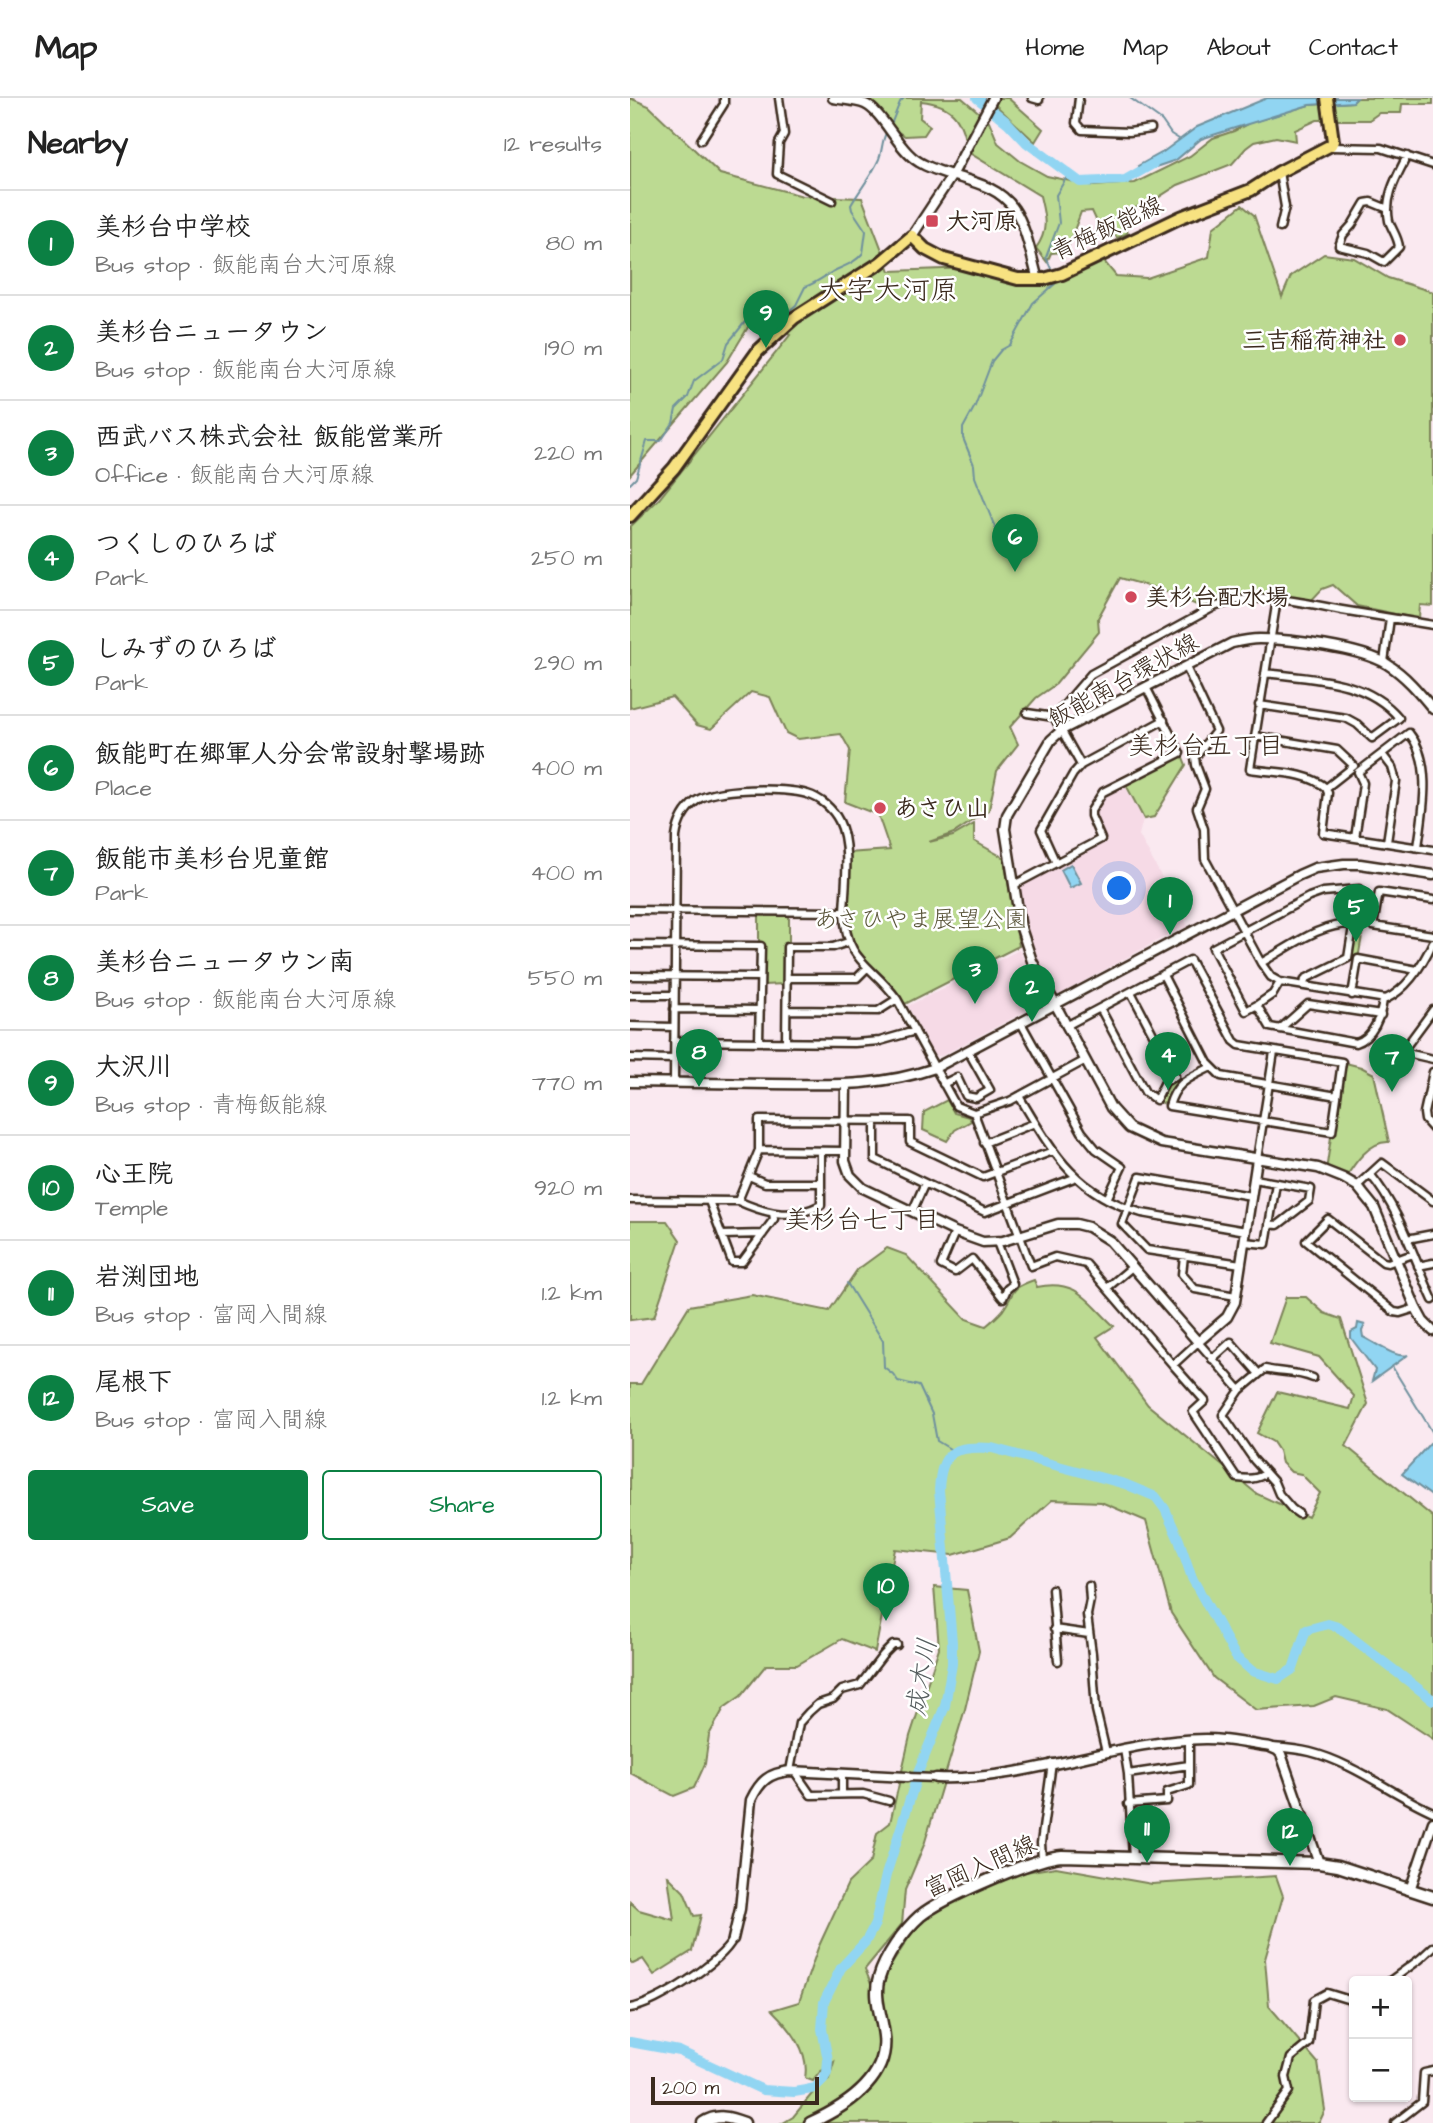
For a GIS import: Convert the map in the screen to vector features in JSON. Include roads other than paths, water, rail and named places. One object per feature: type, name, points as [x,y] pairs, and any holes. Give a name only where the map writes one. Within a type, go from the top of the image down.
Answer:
[{"type":"main road","points":[[1327,98],[1333,143],[1328,147]]},
{"type":"main road","name":"青梅飯能線","points":[[912,236],[925,249],[944,259],[1018,279],[1043,279],[1062,274],[1171,222],[1251,190],[1328,147]]},
{"type":"main road","points":[[630,516],[674,468],[748,363],[769,340],[810,307],[880,263],[912,236]]},
{"type":"main road","name":"富岡入間線","points":[[810,2123],[853,2099],[878,2068],[884,2045],[877,1993],[880,1976],[890,1955],[918,1918],[946,1900],[1042,1859],[1062,1856],[1319,1863],[1338,1866],[1433,1897]]},
{"type":"main road","points":[[703,2123],[722,2117],[744,2123]]},
{"type":"street","points":[[701,140],[724,104],[724,98]]},
{"type":"street","points":[[779,98],[784,134],[779,143],[777,174],[832,201]]},
{"type":"street","points":[[833,98],[869,106],[918,162],[986,188],[1006,200],[1019,218],[1043,279]]},
{"type":"street","points":[[912,236],[953,174],[993,98]]},
{"type":"street","points":[[1032,98],[1039,98]]},
{"type":"street","points":[[1079,98],[1076,123],[1082,130],[1129,132],[1151,129]]},
{"type":"street","points":[[1328,147],[1374,147],[1433,165]]},
{"type":"street","points":[[1388,209],[1365,203],[1343,235],[1339,246],[1368,253],[1384,262],[1399,247],[1390,225],[1388,209],[1391,189],[1407,156]]},
{"type":"street","points":[[1279,172],[1285,207],[1280,228]]},
{"type":"street","points":[[1054,717],[1091,674],[1214,607],[1247,598],[1277,599],[1433,625]]},
{"type":"street","points":[[1277,599],[1250,769],[1303,777],[1326,788],[1328,793],[1323,833],[1433,849]]},
{"type":"street","points":[[1384,662],[1390,618]]},
{"type":"street","name":"飯能南台環状線","points":[[1433,709],[1416,687],[1384,662],[1357,652],[1270,639],[1232,643],[1062,730],[1051,740],[1007,815],[1005,841],[1021,928],[1028,951],[1111,1108],[1129,1128],[1161,1143],[1318,1168],[1357,1186],[1374,1207],[1416,1308],[1433,1331]]},
{"type":"street","points":[[1186,667],[1215,727],[1212,738],[1195,757],[1195,765],[1205,789],[1198,813],[1204,825],[1205,859],[1271,977],[1280,982],[1383,1000],[1396,994],[1417,970],[1433,942]]},
{"type":"street","points":[[1259,705],[1346,718],[1372,738],[1399,718],[1378,698],[1360,689],[1333,682],[1265,673]]},
{"type":"street","points":[[1014,885],[1101,839],[1091,811],[1103,792],[1180,752],[1146,687]]},
{"type":"street","points":[[1027,713],[1054,717],[1081,765]]},
{"type":"street","points":[[1056,863],[1043,838],[1043,824],[1081,765],[1164,720]]},
{"type":"street","points":[[1355,838],[1363,783],[1359,772],[1409,733],[1426,762],[1427,780],[1419,847]]},
{"type":"street","points":[[1255,736],[1338,750],[1354,766],[1326,788]]},
{"type":"street","points":[[1382,754],[1392,767],[1396,782],[1387,842]]},
{"type":"street","points":[[674,1083],[676,837],[681,817],[688,808],[710,793],[723,791],[793,791],[818,799],[831,808],[839,821],[845,849],[844,912],[848,942],[857,958],[886,983],[897,999],[958,1109],[974,1113],[1019,1096],[1084,1061]]},
{"type":"street","points":[[630,1082],[886,1082],[935,1068],[1299,875],[1329,865],[1360,864],[1433,875]]},
{"type":"street","points":[[1280,982],[1273,995],[1246,1011],[1213,948],[1310,897],[1339,889],[1359,889],[1348,958],[1305,979],[1304,986]]},
{"type":"street","points":[[1433,900],[1379,892],[1373,926],[1433,935]]},
{"type":"street","points":[[630,910],[844,912]]},
{"type":"street","points":[[1261,963],[1324,929],[1341,924],[1354,924]]},
{"type":"street","points":[[786,1042],[787,947],[833,947],[848,942]]},
{"type":"street","points":[[630,945],[761,946],[759,1042]]},
{"type":"street","points":[[1352,995],[1359,959],[1417,970]]},
{"type":"street","points":[[1066,1026],[1190,960],[1234,1041],[1239,1045],[1342,1062],[1332,1132],[1169,1106],[1180,1084],[1211,1067]]},
{"type":"street","points":[[787,978],[857,978],[867,968]]},
{"type":"street","points":[[1163,975],[1211,1067],[1221,1076],[1337,1096]]},
{"type":"street","points":[[630,976],[760,977]]},
{"type":"street","points":[[1100,1008],[1145,1092],[1156,1100],[1165,1082],[1175,1076],[1131,992]]},
{"type":"street","points":[[630,995],[674,995]]},
{"type":"street","points":[[787,1010],[878,1011],[897,999]]},
{"type":"street","points":[[1257,1005],[1270,1027],[1356,1043],[1367,1037],[1381,1016],[1383,1000]]},
{"type":"street","points":[[1280,1029],[1308,1004],[1381,1016]]},
{"type":"street","points":[[674,1009],[760,1010]]},
{"type":"street","points":[[1433,1010],[1402,1052],[1433,1059]]},
{"type":"street","points":[[1021,1023],[1082,1132],[1096,1149],[1122,1167],[1107,1199]]},
{"type":"street","points":[[630,1027],[674,1027]]},
{"type":"street","points":[[674,1041],[880,1041],[915,1031]]},
{"type":"street","points":[[943,1084],[957,1077],[967,1096],[976,1098],[990,1090],[968,1051]]},
{"type":"street","points":[[1172,1364],[1227,1317],[1236,1296],[1274,1052]]},
{"type":"street","points":[[630,1058],[674,1059]]},
{"type":"street","points":[[1433,1072],[1424,1113],[1428,1125],[1433,1129]]},
{"type":"street","points":[[846,1084],[846,1168],[856,1183],[955,1232],[983,1242],[1019,1237],[1058,1224],[1083,1226],[1105,1237],[1240,1391]]},
{"type":"street","points":[[1019,1096],[1053,1151],[1074,1178],[1090,1190],[1128,1209],[1246,1231]]},
{"type":"street","points":[[974,1113],[1031,1266],[1055,1256],[1086,1264],[1205,1401],[1193,1412],[1237,1478],[1261,1477],[1266,1473]]},
{"type":"street","points":[[738,1201],[759,1150],[759,1120],[910,1121],[910,1142],[983,1177],[1053,1151]]},
{"type":"street","points":[[875,1121],[875,1159],[985,1212],[1074,1178]]},
{"type":"street","points":[[984,1143],[1035,1123]]},
{"type":"street","points":[[759,1150],[845,1151]]},
{"type":"street","points":[[630,1200],[738,1201],[764,1213],[806,1213],[821,1205],[821,1151]]},
{"type":"street","points":[[1357,1186],[1382,1163],[1433,1201]]},
{"type":"street","points":[[1370,1174],[1387,1193],[1433,1298]]},
{"type":"street","points":[[749,1176],[765,1182],[821,1183]]},
{"type":"street","points":[[1241,1264],[1147,1250],[1122,1224],[1140,1177],[1251,1196]]},
{"type":"street","points":[[1254,1179],[1311,1188],[1309,1201],[1278,1224],[1269,1224]]},
{"type":"street","points":[[912,1212],[925,1183]]},
{"type":"street","points":[[1244,1242],[1266,1244],[1276,1183]]},
{"type":"street","points":[[709,1201],[732,1262],[742,1262],[774,1219],[774,1213]]},
{"type":"street","points":[[1413,1254],[1388,1263],[1383,1262],[1328,1219],[1306,1241],[1394,1312],[1416,1308]]},
{"type":"street","points":[[955,1232],[941,1265],[955,1272],[972,1259],[1003,1298],[1013,1284],[997,1242]]},
{"type":"street","points":[[722,1235],[763,1234]]},
{"type":"street","points":[[1407,1239],[1433,1234]]},
{"type":"street","points":[[1184,1256],[1182,1273],[1195,1289],[1236,1296]]},
{"type":"street","points":[[1418,1266],[1433,1263]]},
{"type":"street","points":[[1107,1288],[1132,1267]]},
{"type":"street","points":[[1212,1359],[1231,1342],[1259,1374]]},
{"type":"street","points":[[1299,1514],[1286,1501],[1223,1415],[1240,1391],[1265,1369],[1281,1373],[1299,1372],[1313,1378]]},
{"type":"street","points":[[1089,1586],[1087,1615],[1096,1710],[1106,1752]]},
{"type":"street","points":[[1052,1589],[1058,1661]]},
{"type":"street","points":[[1055,1629],[1089,1634]]},
{"type":"street","points":[[889,1801],[863,1794],[811,1795],[792,1772],[799,1723],[808,1712],[818,1704],[833,1699],[842,1690],[860,1685],[892,1645],[897,1645]]},
{"type":"street","points":[[630,2008],[654,2001],[724,1953],[733,1939],[740,1909],[751,1800],[757,1787],[766,1778],[777,1773],[969,1778],[1124,1749],[1189,1740],[1219,1739],[1311,1752],[1359,1772],[1433,1812]]},
{"type":"street","points":[[1128,1804],[1167,1801],[1167,1791],[1189,1785],[1189,1740]]},
{"type":"street","points":[[1270,1747],[1278,1750],[1285,1766],[1319,1863]]},
{"type":"street","points":[[1124,1749],[1133,1858]]},
{"type":"street","points":[[1042,1859],[1041,1843],[1052,1763]]},
{"type":"street","points":[[1128,1774],[1189,1765]]},
{"type":"street","points":[[842,1774],[842,1794]]},
{"type":"street","points":[[1410,1890],[1433,1822]]},
{"type":"street","points":[[1396,1976],[1433,1947]]},
{"type":"street","points":[[1266,2123],[1289,2091],[1286,2077],[1292,2058],[1309,2043],[1314,2000],[1327,1993],[1349,2000]]},
{"type":"street","points":[[1395,2123],[1422,2102],[1424,2073],[1433,2071]]},
{"type":"water","points":[[1267,98],[1357,98],[1353,102],[1309,105],[1201,139],[1176,160],[1141,172],[1138,166],[1163,152],[1197,127]]},
{"type":"water","points":[[1071,864],[1081,883],[1070,888],[1061,870]]},
{"type":"water","points":[[1358,1323],[1365,1325],[1363,1337],[1392,1353],[1408,1355],[1372,1381],[1375,1370],[1351,1338],[1351,1332],[1357,1329]]},
{"type":"water","points":[[1430,1443],[1433,1444],[1433,1497],[1402,1474]]},
{"type":"waterway","points":[[890,127],[904,98]]},
{"type":"waterway","points":[[977,98],[1008,123],[1027,143],[1080,182],[1125,180],[1153,164]]},
{"type":"waterway","points":[[1130,98],[1162,121],[1171,134],[1179,139]]},
{"type":"waterway","points":[[630,484],[636,478],[647,441],[661,441],[673,423],[676,409],[688,397],[694,381],[723,359],[728,343],[749,317],[763,311],[789,311],[796,305],[805,287],[852,262],[863,253],[866,231],[851,205],[876,165],[887,131]]},
{"type":"waterway","points":[[1052,271],[1046,257],[1059,223],[1056,195],[1068,175]]},
{"type":"waterway","points":[[1008,555],[975,477],[974,465],[963,438],[963,428],[975,406],[992,361],[1001,350],[1010,345],[1033,303],[1056,283],[1055,279]]},
{"type":"waterway","points":[[847,1283],[883,1341],[884,1367],[898,1381],[919,1386],[932,1414],[937,1441],[955,1452]]},
{"type":"waterway","points":[[1393,1368],[1433,1433]]},
{"type":"waterway","name":"成木川","points":[[630,2042],[679,2051],[763,2090],[794,2092],[815,2088],[827,2073],[828,2060],[822,2029],[824,2002],[841,1968],[866,1941],[875,1924],[886,1875],[919,1770],[945,1706],[952,1664],[952,1642],[939,1490],[943,1466],[952,1453],[959,1450],[992,1448],[1125,1484],[1156,1497],[1165,1509],[1179,1540],[1192,1578],[1236,1657],[1252,1671],[1278,1679],[1293,1669],[1306,1630],[1328,1624],[1338,1627],[1433,1700]]},
{"type":"place","name":"大河原","points":[[932,221]]},
{"type":"place","name":"三吉稲荷神社","points":[[1400,340]]},
{"type":"place","name":"大沢川","points":[[766,348]]},
{"type":"place","name":"飯能町在郷軍人分会常設射撃場跡","points":[[1015,572]]},
{"type":"place","name":"美杉台配水場","points":[[1131,597]]},
{"type":"place","name":"あさひ山","points":[[880,808]]},
{"type":"place","name":"美杉台中学校","points":[[1170,935]]},
{"type":"place","name":"しみずのひろば","points":[[1356,942]]},
{"type":"place","name":"西武バス株式会社 飯能営業所","points":[[975,1004]]},
{"type":"place","name":"美杉台ニュータウン","points":[[1032,1022]]},
{"type":"place","name":"美杉台ニュータウン南","points":[[699,1087]]},
{"type":"place","name":"つくしのひろば","points":[[1168,1090]]},
{"type":"place","name":"飯能市美杉台児童館","points":[[1392,1092]]},
{"type":"place","name":"心王院","points":[[886,1621]]},
{"type":"place","name":"岩渕団地","points":[[1147,1863]]},
{"type":"place","name":"尾根下","points":[[1290,1866]]},
{"type":"district","name":"大字大河原","points":[[888,289]]},
{"type":"district","name":"美杉台五丁目","points":[[1206,745]]},
{"type":"district","name":"美杉台七丁目","points":[[862,1219]]},
{"type":"park label","name":"あさひやま展望公園","points":[[921,919]]}]
